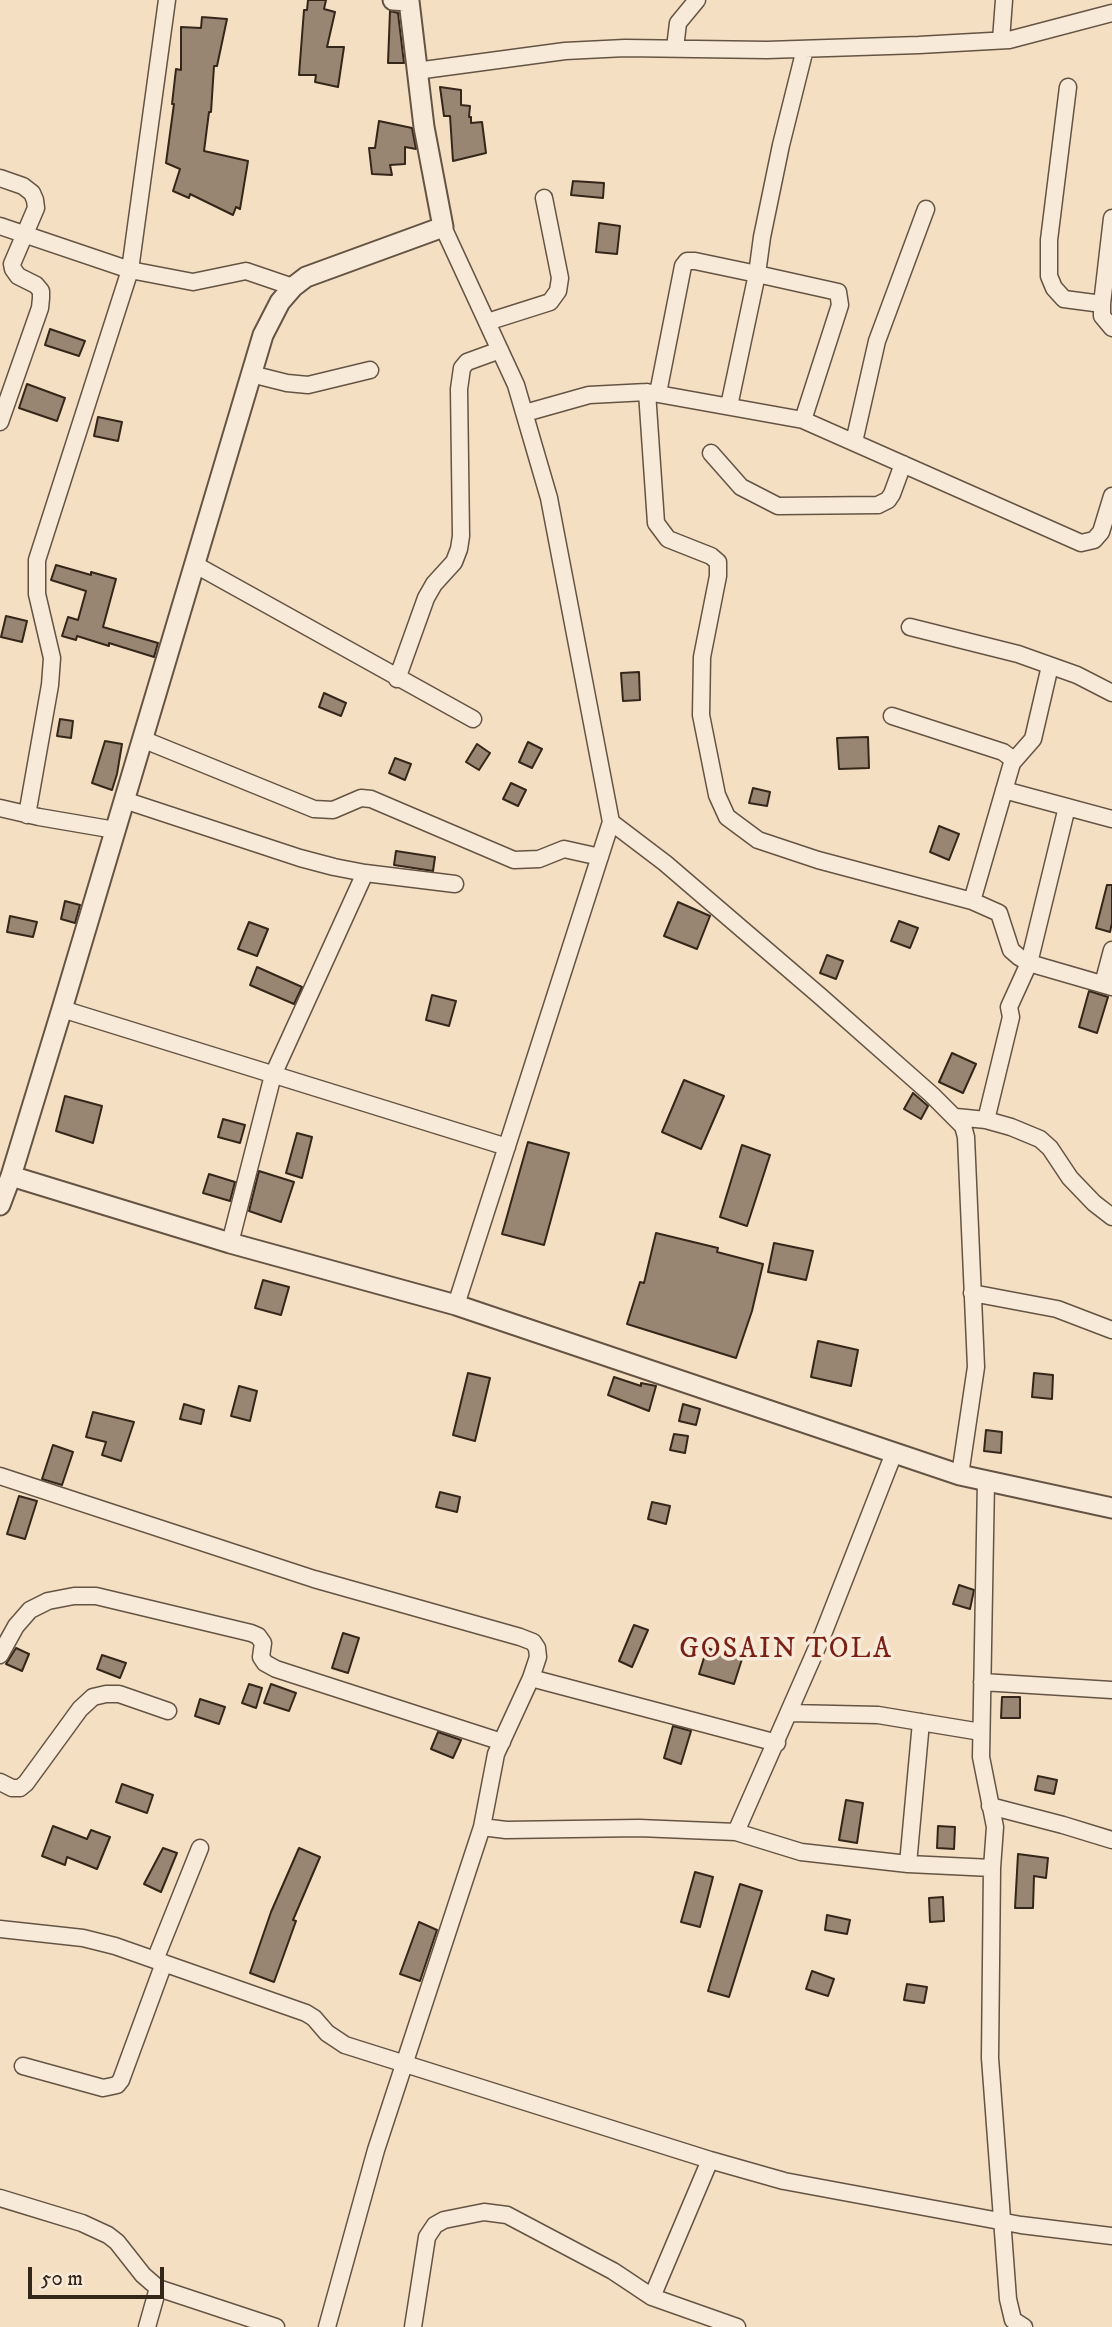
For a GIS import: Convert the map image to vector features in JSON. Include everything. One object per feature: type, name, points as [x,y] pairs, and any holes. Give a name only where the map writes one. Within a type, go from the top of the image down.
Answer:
[{"type":"street","points":[[27,814],[50,685],[52,658],[37,594],[37,560],[130,270],[167,0]]},
{"type":"street","points":[[404,0],[443,227],[516,385],[549,498],[611,822],[456,1305]]},
{"type":"street","points":[[675,48],[678,23],[697,0]]},
{"type":"street","points":[[1002,40],[1004,0]]},
{"type":"street","points":[[416,71],[565,51],[625,48],[805,49],[1002,40],[1112,13]]},
{"type":"street","points":[[729,406],[757,274],[762,237],[805,49]]},
{"type":"street","points":[[1068,88],[1049,240],[1049,276],[1054,288],[1064,299],[1102,304]]},
{"type":"street","points":[[0,178],[23,186],[32,193],[35,201],[36,208],[12,264],[12,270],[40,291],[40,308],[0,422]]},
{"type":"street","points":[[487,321],[550,302],[558,291],[560,278],[544,198]]},
{"type":"street","points":[[854,442],[877,341],[926,209]]},
{"type":"street","points":[[1112,218],[1102,304],[1102,316],[1112,328]]},
{"type":"street","points":[[0,226],[130,270],[193,282],[246,271],[293,287]]},
{"type":"street","points":[[0,1205],[6,1174],[62,1009],[263,335],[280,302],[293,287],[306,278],[443,227]]},
{"type":"street","points":[[803,419],[841,305],[838,292],[687,261],[683,266],[652,393],[656,523],[668,540],[711,556],[718,562],[718,576],[702,657],[701,715],[717,795],[727,817],[758,840],[818,860],[972,901],[999,913],[1011,950],[1030,963],[1108,986],[1112,950]]},
{"type":"street","points":[[397,679],[426,598],[434,583],[454,562],[459,549],[459,388],[462,368],[467,362],[500,350]]},
{"type":"street","points":[[251,374],[308,385],[370,370]]},
{"type":"street","points":[[525,414],[589,396],[652,393],[803,419],[1081,543],[1094,540],[1101,532],[1112,496]]},
{"type":"street","points":[[710,453],[741,486],[778,506],[878,505],[888,500],[892,494],[902,464]]},
{"type":"street","points":[[194,564],[473,719]]},
{"type":"street","points":[[910,627],[1018,654],[1077,676],[1112,693]]},
{"type":"street","points":[[972,901],[1012,763],[1033,739],[1050,666]]},
{"type":"street","points":[[892,716],[1003,752],[1011,758],[1012,763]]},
{"type":"street","points":[[142,739],[314,809],[333,810],[361,798],[371,799],[514,860],[539,859],[564,849],[600,858]]},
{"type":"street","points":[[1004,790],[1112,819]]},
{"type":"street","points":[[124,800],[300,858],[365,873],[455,884]]},
{"type":"street","points":[[986,1120],[1011,1017],[1009,1007],[1030,963],[1067,807]]},
{"type":"street","points":[[0,808],[115,830]]},
{"type":"street","points":[[611,822],[665,863],[956,1117],[962,1126],[966,1137],[976,1367],[960,1475]]},
{"type":"street","points":[[230,1243],[273,1074],[365,873]]},
{"type":"street","points":[[62,1009],[507,1147]]},
{"type":"street","points":[[956,1117],[986,1120],[1027,1132],[1040,1139],[1050,1148],[1070,1178],[1112,1217]]},
{"type":"street","points":[[6,1174],[230,1243],[456,1305],[960,1475],[1112,1508]]},
{"type":"street","points":[[972,1293],[1056,1310],[1112,1330]]},
{"type":"street","points":[[736,1832],[823,1634],[894,1453]]},
{"type":"street","points":[[0,1476],[314,1579],[520,1637],[533,1642],[537,1648],[538,1657],[531,1678],[496,1754],[482,1827],[376,2150],[329,2326]]},
{"type":"street","points":[[986,1480],[981,1757],[995,1827],[992,1868],[990,2058],[1007,2290],[1013,2320],[1024,2327]]},
{"type":"street","points":[[0,1655],[16,1626],[30,1610],[48,1601],[74,1596],[96,1596],[251,1633],[258,1636],[263,1643],[261,1657],[265,1663],[276,1669],[502,1742]]},
{"type":"street","points":[[531,1678],[777,1743]]},
{"type":"street","points":[[982,1682],[1112,1690]]},
{"type":"street","points":[[0,1782],[12,1788],[20,1788],[26,1783],[80,1709],[93,1697],[119,1694],[168,1711]]},
{"type":"street","points":[[790,1713],[878,1715],[981,1732]]},
{"type":"street","points":[[908,1864],[921,1722]]},
{"type":"street","points":[[990,1806],[1112,1840]]},
{"type":"street","points":[[482,1827],[506,1830],[639,1829],[736,1832],[801,1852],[908,1864],[992,1868]]},
{"type":"street","points":[[23,2066],[103,2088],[117,2085],[121,2080],[200,1848]]},
{"type":"street","points":[[0,1929],[83,1938],[160,1961],[306,2013],[334,2039],[404,2064],[710,2160],[784,2180],[1002,2221],[1112,2236]]},
{"type":"street","points":[[652,2297],[710,2160]]},
{"type":"street","points":[[0,2198],[82,2223],[108,2235],[158,2288],[276,2327]]},
{"type":"street","points":[[413,2327],[427,2237],[435,2225],[444,2220],[484,2212],[507,2216],[613,2271],[652,2297],[737,2327]]},
{"type":"street","points":[[147,2327],[158,2288]]},
{"type":"building","points":[[308,0],[326,0],[324,9],[335,12],[327,47],[344,47],[338,87],[315,82],[316,75],[299,75],[304,10],[307,10]]},
{"type":"building","points":[[390,11],[398,13],[404,63],[388,63]]},
{"type":"building","points":[[202,17],[227,19],[217,66],[214,66],[211,112],[204,151],[248,161],[240,209],[236,207],[233,215],[190,194],[189,198],[173,191],[180,169],[166,163],[176,69],[181,70],[181,27],[201,28]]},
{"type":"building","points":[[440,87],[461,90],[461,105],[470,106],[471,123],[482,122],[486,153],[453,161],[450,116],[444,116]]},
{"type":"building","points":[[379,121],[412,128],[416,149],[405,147],[405,164],[390,165],[392,175],[372,174],[369,148],[375,148]]},
{"type":"building","points":[[573,181],[604,183],[603,198],[571,195]]},
{"type":"building","points":[[599,223],[620,226],[617,254],[596,252]]},
{"type":"building","points":[[50,329],[85,341],[79,356],[45,345]]},
{"type":"building","points":[[27,384],[65,398],[57,421],[19,408]]},
{"type":"building","points":[[98,417],[122,422],[118,441],[94,436]]},
{"type":"building","points":[[56,565],[116,579],[103,627],[158,643],[154,657],[109,643],[109,646],[77,636],[76,640],[62,636],[68,617],[78,620],[86,591],[51,580]]},
{"type":"building","points":[[6,616],[27,621],[22,642],[1,637]]},
{"type":"building","points":[[639,672],[640,700],[623,701],[621,673]]},
{"type":"building","points":[[324,693],[346,703],[341,716],[319,707]]},
{"type":"building","points":[[60,719],[73,721],[71,738],[57,736]]},
{"type":"building","points":[[868,737],[869,768],[839,769],[837,738]]},
{"type":"building","points":[[105,741],[122,744],[112,790],[92,783]]},
{"type":"building","points":[[528,742],[542,749],[532,768],[519,762]]},
{"type":"building","points":[[477,744],[490,753],[479,770],[466,762]]},
{"type":"building","points":[[395,758],[411,764],[405,780],[389,773]]},
{"type":"building","points":[[511,783],[526,790],[518,806],[503,799]]},
{"type":"building","points":[[753,788],[770,792],[767,806],[749,803]]},
{"type":"building","points":[[939,826],[959,834],[949,860],[930,852]]},
{"type":"building","points":[[396,851],[435,857],[433,871],[394,865]]},
{"type":"building","points":[[1107,885],[1112,885],[1110,932],[1096,928]]},
{"type":"building","points":[[65,901],[80,905],[75,923],[61,919]]},
{"type":"building","points":[[678,902],[710,916],[697,949],[664,936]]},
{"type":"building","points":[[10,916],[37,922],[33,937],[7,932]]},
{"type":"building","points":[[899,921],[918,928],[910,948],[891,941]]},
{"type":"building","points":[[249,922],[268,929],[257,956],[238,949]]},
{"type":"building","points":[[827,955],[843,961],[836,979],[820,973]]},
{"type":"building","points":[[257,967],[302,987],[294,1004],[250,985]]},
{"type":"building","points":[[1089,991],[1108,997],[1097,1033],[1079,1027]]},
{"type":"building","points":[[432,995],[456,1001],[449,1026],[426,1020]]},
{"type":"building","points":[[952,1053],[976,1064],[963,1093],[939,1082]]},
{"type":"building","points":[[684,1080],[724,1096],[701,1149],[662,1132]]},
{"type":"building","points":[[913,1093],[928,1106],[921,1119],[904,1109]]},
{"type":"building","points":[[65,1096],[102,1106],[93,1143],[56,1131]]},
{"type":"building","points":[[223,1119],[245,1125],[240,1143],[218,1137]]},
{"type":"building","points":[[297,1133],[312,1137],[302,1178],[286,1173]]},
{"type":"building","points":[[528,1142],[569,1153],[544,1245],[502,1234]]},
{"type":"building","points":[[742,1145],[770,1155],[747,1226],[720,1217]]},
{"type":"building","points":[[259,1171],[294,1182],[281,1222],[249,1211]]},
{"type":"building","points":[[209,1174],[235,1182],[230,1201],[203,1193]]},
{"type":"building","points":[[656,1233],[718,1248],[717,1252],[763,1264],[752,1311],[736,1358],[627,1324],[640,1282],[644,1283]]},
{"type":"building","points":[[774,1243],[813,1251],[806,1280],[768,1272]]},
{"type":"building","points":[[263,1280],[289,1287],[281,1315],[255,1308]]},
{"type":"building","points":[[818,1341],[858,1350],[851,1386],[811,1377]]},
{"type":"building","points":[[468,1373],[490,1378],[475,1441],[453,1435]]},
{"type":"building","points":[[1034,1373],[1053,1375],[1052,1399],[1032,1397]]},
{"type":"building","points":[[614,1377],[641,1386],[641,1383],[656,1386],[649,1411],[608,1395]]},
{"type":"building","points":[[239,1386],[257,1391],[250,1421],[231,1416]]},
{"type":"building","points":[[184,1404],[204,1410],[201,1424],[180,1419]]},
{"type":"building","points":[[683,1404],[700,1409],[696,1425],[679,1421]]},
{"type":"building","points":[[93,1412],[134,1422],[121,1461],[102,1455],[106,1442],[86,1437]]},
{"type":"building","points":[[986,1430],[1002,1432],[1001,1453],[984,1451]]},
{"type":"building","points":[[674,1434],[688,1436],[685,1453],[670,1450]]},
{"type":"building","points":[[53,1445],[73,1452],[62,1485],[42,1479]]},
{"type":"building","points":[[440,1492],[460,1497],[457,1512],[436,1507]]},
{"type":"building","points":[[19,1496],[37,1501],[25,1539],[7,1534]]},
{"type":"building","points":[[652,1502],[670,1506],[666,1524],[648,1519]]},
{"type":"building","points":[[959,1585],[974,1590],[970,1609],[953,1604]]},
{"type":"building","points":[[634,1625],[648,1630],[632,1667],[619,1661]]},
{"type":"building","points":[[343,1633],[359,1638],[348,1673],[332,1668]]},
{"type":"building","points":[[16,1648],[29,1654],[22,1671],[6,1664]]},
{"type":"building","points":[[707,1648],[742,1659],[734,1684],[699,1674]]},
{"type":"building","points":[[102,1655],[126,1663],[120,1678],[97,1669]]},
{"type":"building","points":[[249,1684],[262,1688],[256,1708],[242,1703]]},
{"type":"building","points":[[271,1684],[296,1693],[289,1711],[264,1703]]},
{"type":"building","points":[[1002,1697],[1020,1697],[1020,1718],[1001,1718]]},
{"type":"building","points":[[200,1699],[225,1707],[219,1724],[195,1716]]},
{"type":"building","points":[[673,1726],[691,1731],[681,1764],[664,1758]]},
{"type":"building","points":[[438,1732],[461,1740],[453,1758],[431,1749]]},
{"type":"building","points":[[1038,1776],[1057,1780],[1054,1794],[1035,1790]]},
{"type":"building","points":[[122,1784],[153,1795],[147,1813],[116,1802]]},
{"type":"building","points":[[846,1800],[863,1803],[857,1843],[839,1840]]},
{"type":"building","points":[[53,1826],[87,1839],[91,1830],[110,1837],[97,1869],[67,1857],[65,1865],[42,1856]]},
{"type":"building","points":[[938,1826],[955,1827],[954,1849],[937,1848]]},
{"type":"building","points":[[163,1848],[177,1853],[161,1892],[144,1884]]},
{"type":"building","points":[[299,1848],[320,1857],[293,1920],[296,1921],[274,1982],[250,1973],[271,1912]]},
{"type":"building","points":[[1018,1854],[1048,1858],[1046,1878],[1034,1876],[1033,1908],[1015,1908]]},
{"type":"building","points":[[695,1872],[713,1877],[700,1927],[681,1922]]},
{"type":"building","points":[[740,1884],[762,1891],[729,1997],[708,1991]]},
{"type":"building","points":[[943,1897],[944,1921],[930,1922],[929,1898]]},
{"type":"building","points":[[827,1915],[850,1920],[847,1934],[825,1930]]},
{"type":"building","points":[[419,1922],[437,1930],[420,1981],[400,1974]]},
{"type":"building","points":[[812,1971],[834,1979],[828,1996],[806,1989]]},
{"type":"building","points":[[907,1984],[927,1987],[924,2003],[904,2000]]},
{"type":"district","name":"GOSAIN TOLA","points":[[786,1651]]}]
